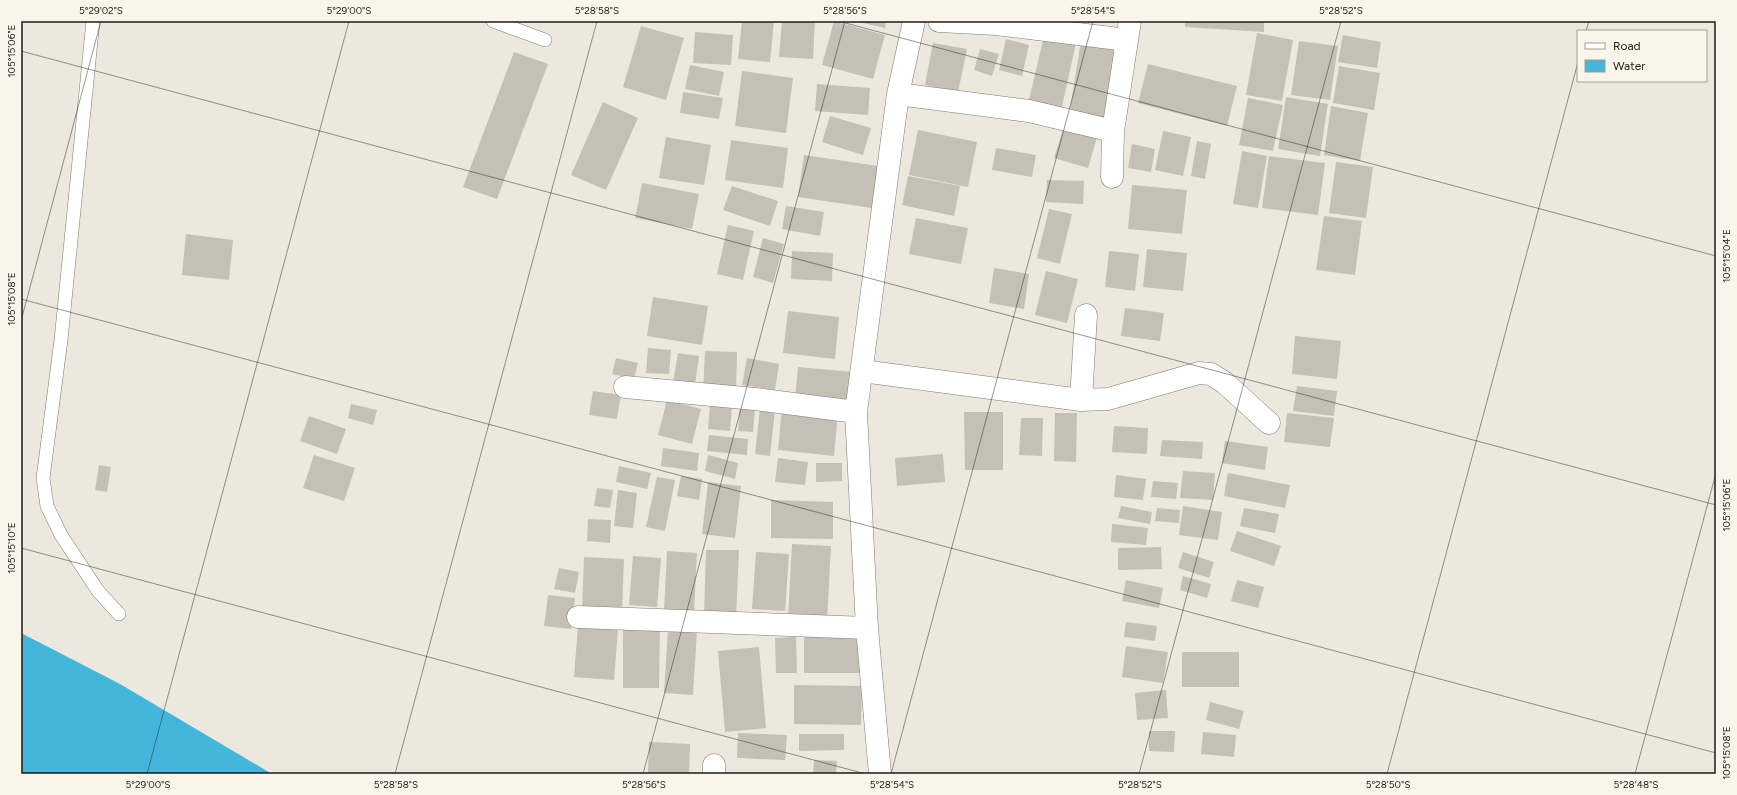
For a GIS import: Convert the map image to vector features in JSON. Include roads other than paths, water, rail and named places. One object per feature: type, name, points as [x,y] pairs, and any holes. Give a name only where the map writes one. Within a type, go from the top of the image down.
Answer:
[{"type":"street","points":[[880,774],[867,628],[856,412],[898,94],[914,21]]},
{"type":"street","points":[[939,21],[1129,30],[1113,131],[1112,177]]},
{"type":"street","points":[[898,94],[1029,112],[1113,131]]},
{"type":"street","points":[[1081,400],[1086,315]]},
{"type":"street","points":[[862,371],[1081,400],[1108,399],[1199,373],[1211,374],[1239,395],[1269,423]]},
{"type":"street","points":[[625,387],[755,399],[856,412]]},
{"type":"street","points":[[578,617],[867,628]]},
{"type":"lane","points":[[93,21],[61,340],[42,478],[47,506],[61,535],[98,591],[119,614]]},
{"type":"lane","points":[[493,21],[545,40]]},
{"type":"water","points":[[21,633],[120,684],[272,774],[21,774]]}]
